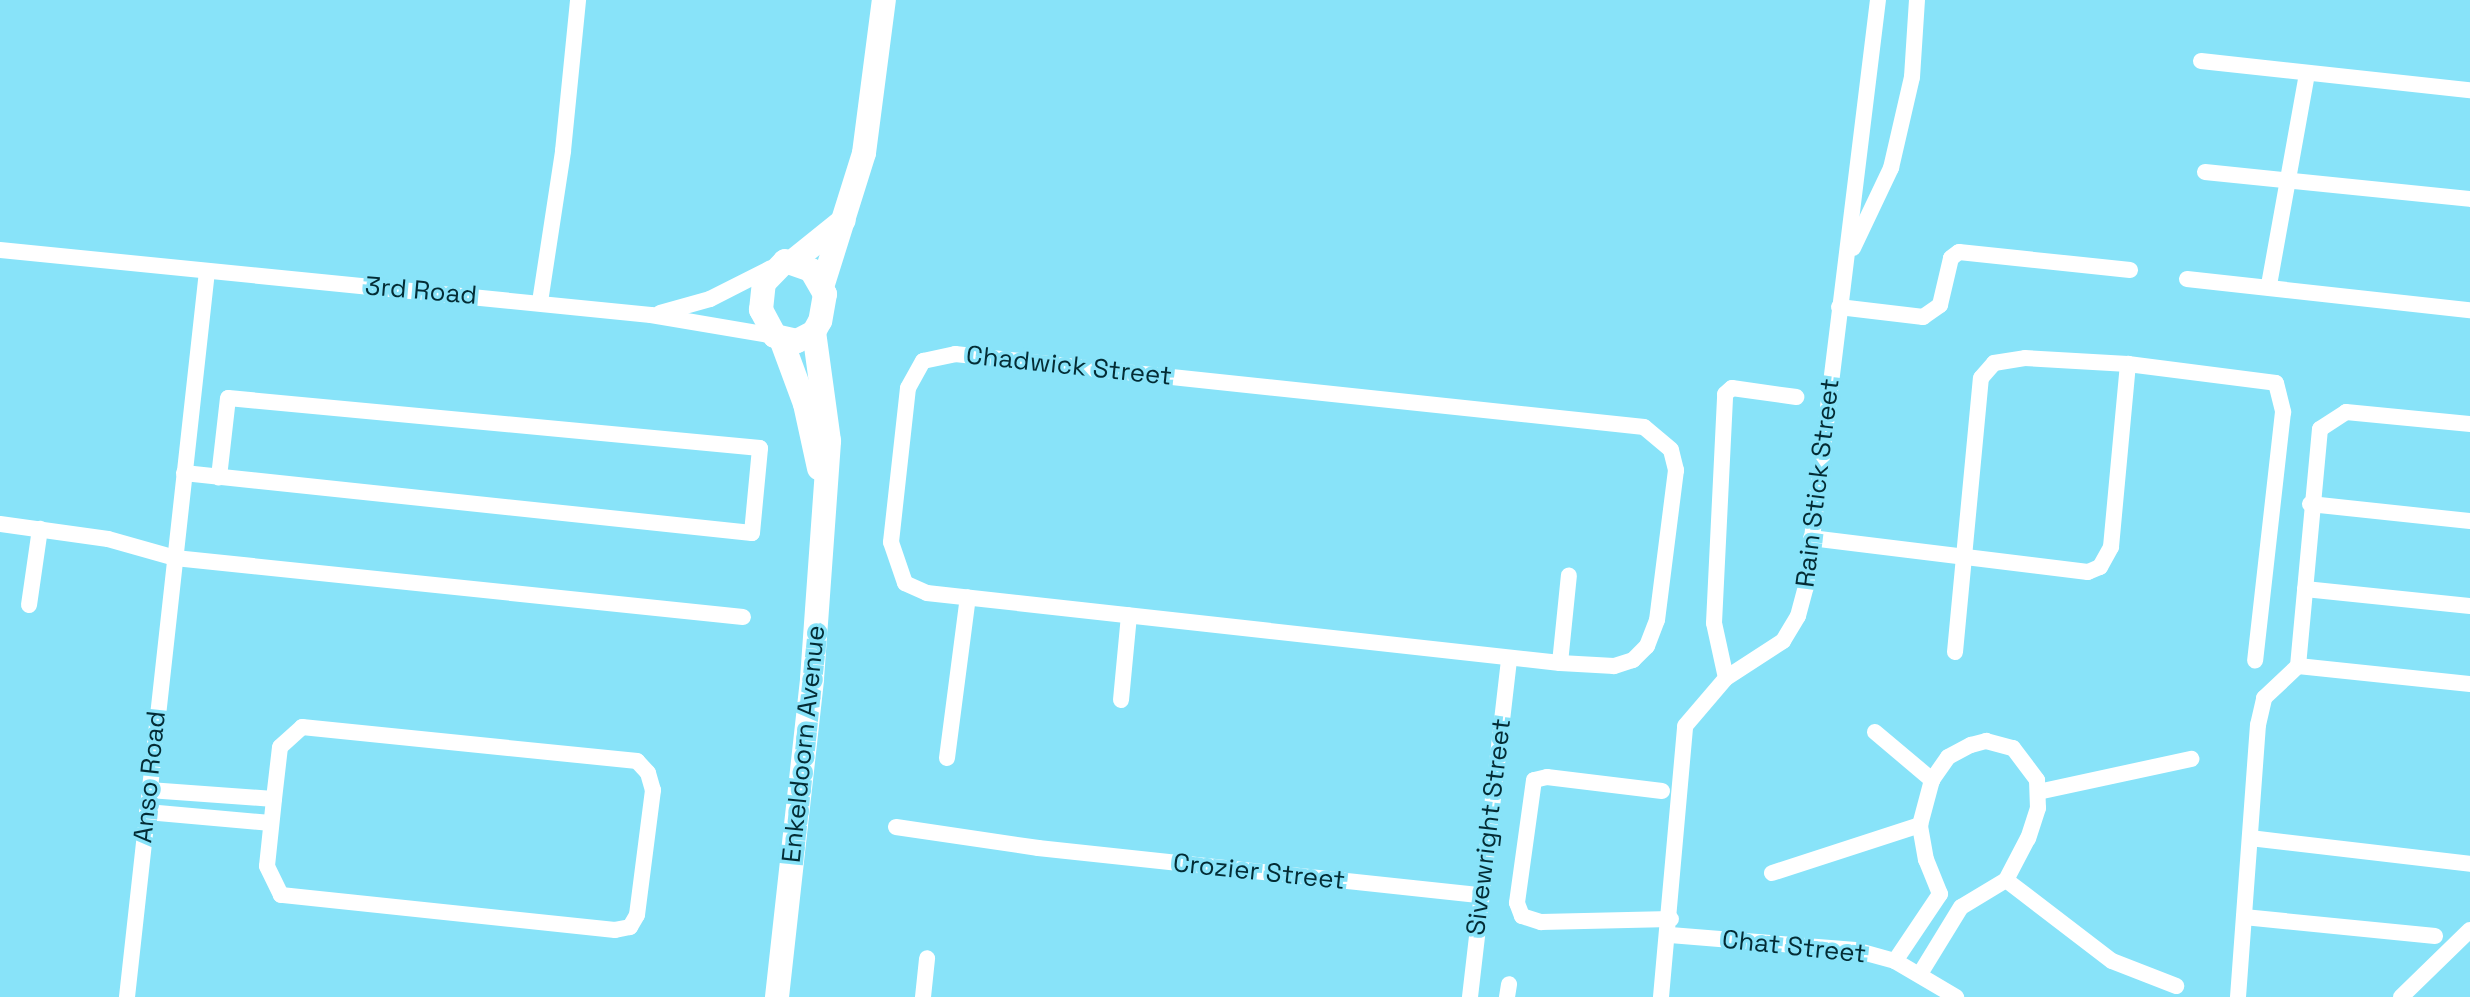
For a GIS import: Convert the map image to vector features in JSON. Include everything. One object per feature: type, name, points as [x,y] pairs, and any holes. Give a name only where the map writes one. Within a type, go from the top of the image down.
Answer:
[{"type":"street","points":[[540,302],[563,151],[578,0]]},
{"type":"street","name":"Enkeldoorn Avenue","points":[[777,997],[812,679],[828,416],[814,332],[825,304],[823,284],[847,218],[864,153],[884,0]]},
{"type":"street","name":"Rain Stick Street","points":[[1661,997],[1670,927],[1676,781],[1685,726],[1690,714],[1726,678],[1783,641],[1792,629],[1804,595],[1839,307],[1850,253],[1878,0]]},
{"type":"street","name":"Rain Stick Street","points":[[1850,253],[1891,168],[1912,77],[1917,0]]},
{"type":"street","points":[[2201,61],[2470,90]]},
{"type":"street","points":[[2269,285],[2307,74]]},
{"type":"street","points":[[2205,172],[2470,199]]},
{"type":"street","name":"Enkeldoorn Avenue","points":[[823,490],[805,404],[778,338],[764,323],[761,295],[786,263],[847,218]]},
{"type":"street","name":"3rd Road","points":[[0,250],[540,302],[651,315],[778,338]]},
{"type":"street","points":[[1839,307],[1923,317],[1940,305],[1951,258],[1959,252],[2130,270]]},
{"type":"street","points":[[651,315],[710,299],[786,263],[811,270],[823,284]]},
{"type":"street","name":"Anso Road","points":[[127,997],[207,271]]},
{"type":"street","points":[[2187,279],[2269,285],[2470,310]]},
{"type":"street","points":[[778,338],[797,341],[814,332]]},
{"type":"street","name":"Chadwick Street","points":[[939,356],[1644,427],[1671,450],[1676,470],[1657,620],[1647,646],[1633,660],[1614,666],[1509,658],[968,597],[927,593],[905,583],[891,542],[908,388],[923,361],[939,356]]},
{"type":"street","points":[[1955,652],[1966,558],[1977,399],[1986,370],[2002,360],[2025,358],[2128,364],[2263,378],[2276,383],[2282,395],[2255,660]]},
{"type":"street","points":[[1811,538],[2088,572],[2100,567],[2111,547],[2128,364]]},
{"type":"street","points":[[1726,678],[1714,623],[1725,394],[1732,388],[1796,397]]},
{"type":"street","points":[[184,473],[219,477],[752,533],[760,448],[228,398],[219,477]]},
{"type":"street","points":[[2238,997],[2261,709],[2264,698],[2298,666],[2310,504],[2320,429],[2334,415],[2362,412],[2470,424]]},
{"type":"street","points":[[2310,504],[2470,521]]},
{"type":"street","points":[[0,524],[108,539],[175,558],[743,617]]},
{"type":"street","points":[[29,605],[40,529]]},
{"type":"street","points":[[1560,663],[1569,575]]},
{"type":"street","points":[[2305,589],[2470,606]]},
{"type":"street","points":[[947,758],[968,597]]},
{"type":"street","points":[[1121,700],[1129,615]]},
{"type":"street","name":"Sivewright Street","points":[[1470,997],[1509,658]]},
{"type":"street","points":[[2298,666],[2470,684]]},
{"type":"street","points":[[302,727],[614,755],[637,761],[648,773],[653,790],[637,915],[630,927],[615,930],[295,900],[272,884],[267,866],[271,823],[280,747],[302,727]]},
{"type":"street","points":[[1875,732],[1932,780]]},
{"type":"street","points":[[1895,961],[1940,894],[1926,860],[1920,825],[1932,780],[1948,757],[1986,741],[2003,743],[2026,760],[2038,792],[2028,838],[2006,880],[1961,907],[1920,974]]},
{"type":"street","points":[[2038,792],[2191,759]]},
{"type":"street","name":"Chat Street","points":[[1662,791],[1547,777],[1534,780],[1517,903],[1522,916],[1541,922],[1670,927],[1810,943],[1895,961],[1956,997]]},
{"type":"street","points":[[149,790],[274,799]]},
{"type":"street","points":[[147,812],[271,823]]},
{"type":"street","points":[[1772,873],[1920,825]]},
{"type":"street","name":"Crozier Street","points":[[896,827],[1038,848],[1481,895]]},
{"type":"street","points":[[2250,838],[2470,864]]},
{"type":"street","points":[[2006,880],[2112,961],[2176,986]]},
{"type":"street","points":[[2244,917],[2435,936]]},
{"type":"street","points":[[2401,997],[2470,930]]},
{"type":"street","points":[[1913,934],[1935,947]]},
{"type":"street","points":[[923,997],[927,958]]}]
